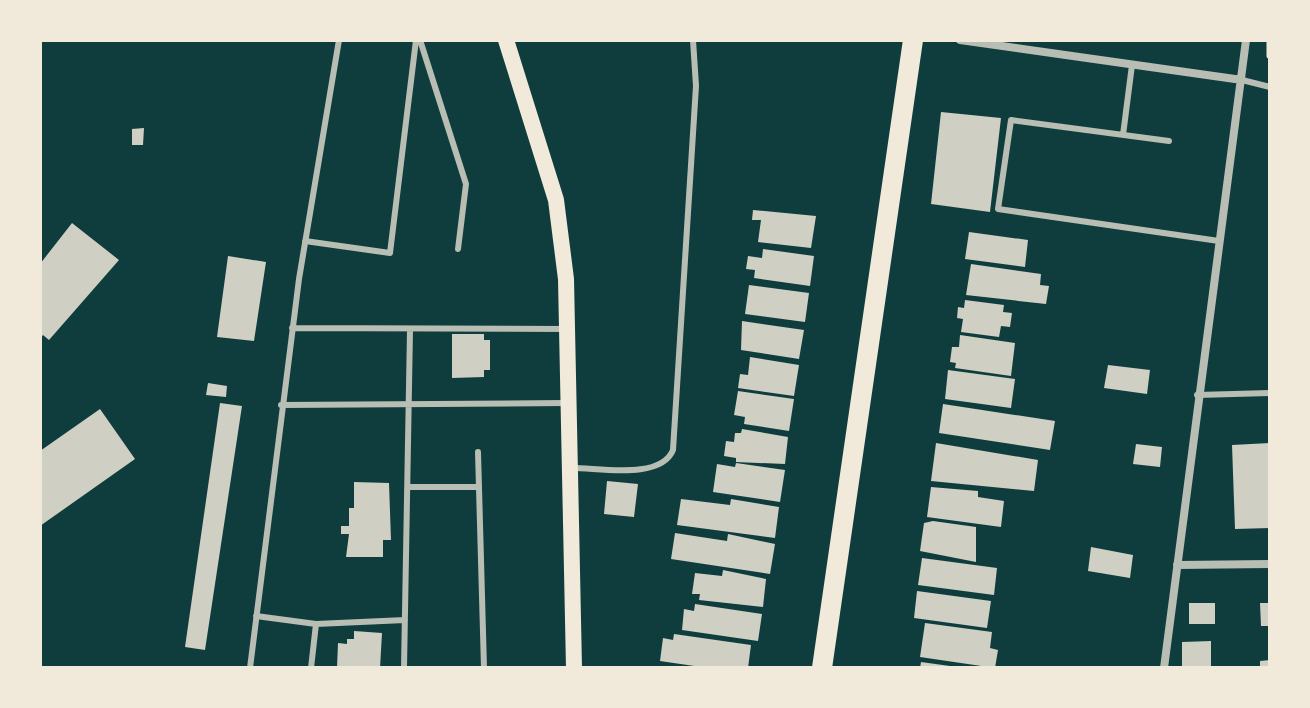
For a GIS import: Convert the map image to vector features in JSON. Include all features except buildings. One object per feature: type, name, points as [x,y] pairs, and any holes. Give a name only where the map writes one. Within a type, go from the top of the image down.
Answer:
[{"type":"main road","points":[[506,40],[556,200],[566,279],[574,668]]},
{"type":"main road","points":[[822,668],[913,40]]},
{"type":"street","points":[[960,40],[1242,80]]},
{"type":"street","points":[[1164,668],[1197,395],[1246,40]]},
{"type":"street","points":[[1177,565],[1270,564]]},
{"type":"lane","points":[[250,668],[281,405],[339,40]]},
{"type":"lane","points":[[305,241],[390,253],[418,40]]},
{"type":"lane","points":[[418,40],[466,184],[458,249]]},
{"type":"lane","points":[[569,467],[656,467],[669,461],[673,450],[696,86],[693,40]]},
{"type":"lane","points":[[1123,135],[1132,65]]},
{"type":"lane","points":[[1242,80],[1270,87]]},
{"type":"lane","points":[[1169,141],[1011,120],[998,209],[1219,241]]},
{"type":"lane","points":[[292,328],[567,329]]},
{"type":"lane","points":[[404,668],[410,330]]},
{"type":"lane","points":[[1197,395],[1270,393]]},
{"type":"lane","points":[[281,405],[568,403]]},
{"type":"lane","points":[[478,452],[484,668]]},
{"type":"lane","points":[[408,487],[479,487]]},
{"type":"lane","points":[[256,616],[316,624],[405,620]]},
{"type":"lane","points":[[311,668],[316,624]]},
{"type":"path","points":[[1269,40],[1269,56]]}]
